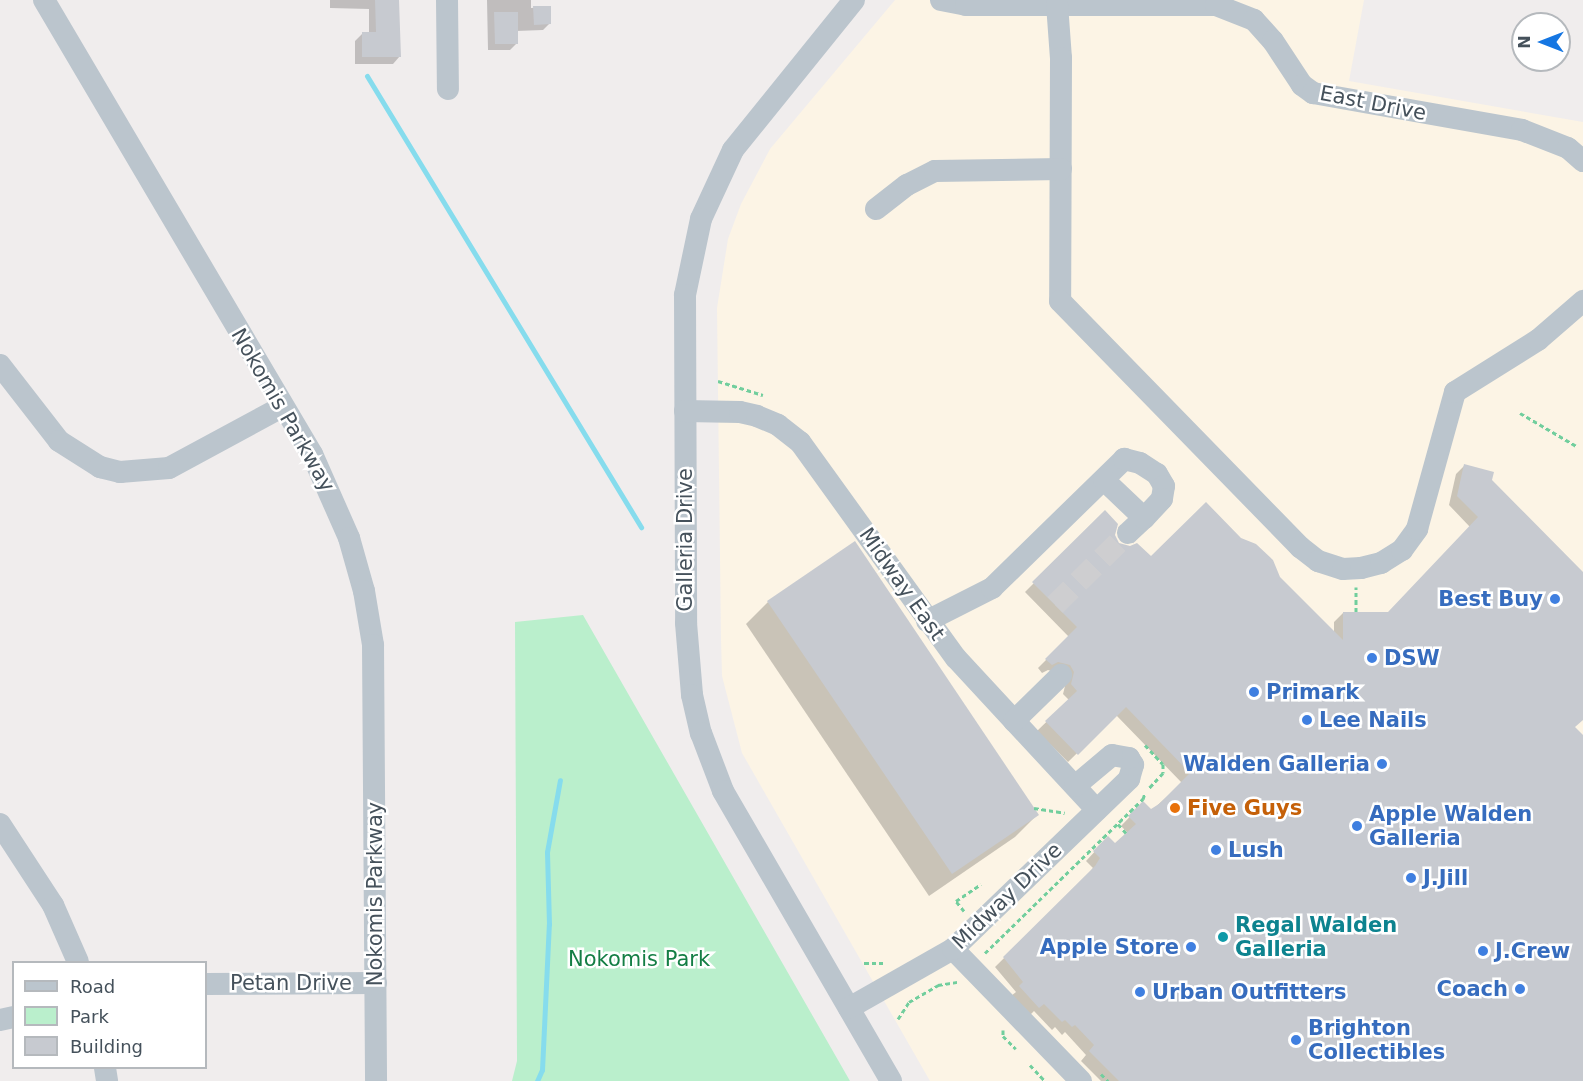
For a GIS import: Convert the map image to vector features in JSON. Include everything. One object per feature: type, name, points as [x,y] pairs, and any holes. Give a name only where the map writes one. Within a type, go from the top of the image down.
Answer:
[{"type":"street","name":"Nokomis Parkway","points":[[44,0],[282,407],[312,454],[337,507],[364,591],[373,645],[376,1081]]},
{"type":"street","points":[[447,0],[448,89]]},
{"type":"street","name":"Galleria Drive","points":[[854,0],[753,123],[713,188],[690,262],[685,295],[687,664],[701,733],[723,791],[891,1081]]},
{"type":"street","name":"East Drive","points":[[941,0],[966,5],[1187,3],[1237,10],[1267,33],[1289,69],[1313,93],[1522,130],[1568,148],[1583,161]]},
{"type":"street","points":[[1057,4],[1061,58],[1060,301],[1300,547],[1332,566],[1371,567],[1402,550],[1417,529],[1455,392],[1538,340],[1583,301]]},
{"type":"street","points":[[876,209],[908,185],[935,171],[1061,169]]},
{"type":"street","points":[[0,365],[59,441],[100,467],[120,472],[169,468],[282,407]]},
{"type":"street","name":"Midway East","points":[[685,411],[740,412],[757,416],[778,425],[800,442],[927,621],[1014,721],[1097,810]]},
{"type":"street","points":[[927,621],[992,588],[1124,459],[1150,468],[1164,486],[1162,499],[1136,525],[1104,480]]},
{"type":"street","points":[[1014,721],[1061,675]]},
{"type":"street","name":"Midway Drive","points":[[849,1008],[953,949],[1129,779],[1133,772],[1130,758],[1112,754],[1075,786]]},
{"type":"street","points":[[0,824],[53,905],[77,961]]},
{"type":"street","points":[[953,949],[1081,1081]]},
{"type":"street","name":"Petan Drive","points":[[207,984],[376,982]]},
{"type":"path","points":[[1520,413],[1578,447]]},
{"type":"path","points":[[1356,584],[1356,612]]},
{"type":"path","points":[[1034,808],[1067,813]]},
{"type":"path","points":[[1118,824],[1126,833]]},
{"type":"path","points":[[960,918],[965,912],[956,901],[981,884]]},
{"type":"path","points":[[864,963],[878,964],[892,959]]},
{"type":"path","points":[[898,1019],[909,1002],[938,985],[957,984],[960,977]]},
{"type":"path","points":[[1030,1065],[1045,1081]]},
{"type":"shaded area","points":[[895,0],[1364,0],[1349,81],[1583,122],[1583,1081],[930,1081],[742,753],[722,676],[717,308],[728,239],[741,204],[770,149]]},
{"type":"green space","name":"Nokomis Park","points":[[583,615],[850,1081],[512,1081],[517,1061],[515,622]]},
{"type":"building","points":[[375,0],[399,0],[401,57],[362,57],[362,32],[376,32]]},
{"type":"building","points":[[533,6],[551,6],[551,24],[534,25]]},
{"type":"building","points":[[494,12],[518,12],[518,44],[495,44]]},
{"type":"building","name":"Walden Galleria","points":[[1464,464],[1494,472],[1492,480],[1583,572],[1583,720],[1575,727],[1583,735],[1583,1081],[1119,1081],[1089,1051],[1094,1045],[1075,1025],[1072,1027],[1065,1020],[1062,1022],[1044,1004],[1039,1008],[1019,986],[1023,982],[1003,957],[1095,866],[1100,858],[1093,851],[1108,836],[1115,843],[1136,824],[1128,816],[1143,801],[1151,809],[1190,773],[1126,707],[1078,755],[1045,721],[1077,691],[1071,684],[1074,672],[1070,665],[1058,662],[1052,665],[1045,659],[1077,627],[1032,582],[1105,510],[1118,524],[1115,535],[1119,543],[1130,546],[1137,543],[1151,556],[1206,502],[1241,538],[1256,544],[1273,560],[1280,577],[1343,640],[1343,612],[1388,612],[1478,517],[1457,496]]},
{"type":"building","points":[[855,541],[1039,815],[952,874],[767,601]]},
{"type":"waterway","points":[[367,76],[641,527]]},
{"type":"waterway","points":[[537,1081],[542,1070],[549,924],[547,852],[560,780]]},
{"type":"tunnel","points":[[1055,605],[1128,533]]},
{"type":"place","name":"Best Buy","points":[[1555,599]]},
{"type":"place","name":"DSW","points":[[1372,658]]},
{"type":"place","name":"Primark","points":[[1254,692]]},
{"type":"place","name":"Lee Nails","points":[[1307,720]]},
{"type":"place","name":"Walden Galleria","points":[[1382,764]]},
{"type":"place","name":"Five Guys","points":[[1175,808]]},
{"type":"place","name":"Apple Walden Galleria","points":[[1357,826]]},
{"type":"place","name":"Lush","points":[[1216,850]]},
{"type":"place","name":"J.Jill","points":[[1411,878]]},
{"type":"place","name":"Regal Walden Galleria","points":[[1223,937]]},
{"type":"place","name":"Apple Store","points":[[1191,947]]},
{"type":"place","name":"J.Crew","points":[[1483,951]]},
{"type":"place","name":"Coach","points":[[1520,989]]},
{"type":"place","name":"Urban Outfitters","points":[[1140,992]]},
{"type":"place","name":"Brighton Collectibles","points":[[1296,1040]]}]
